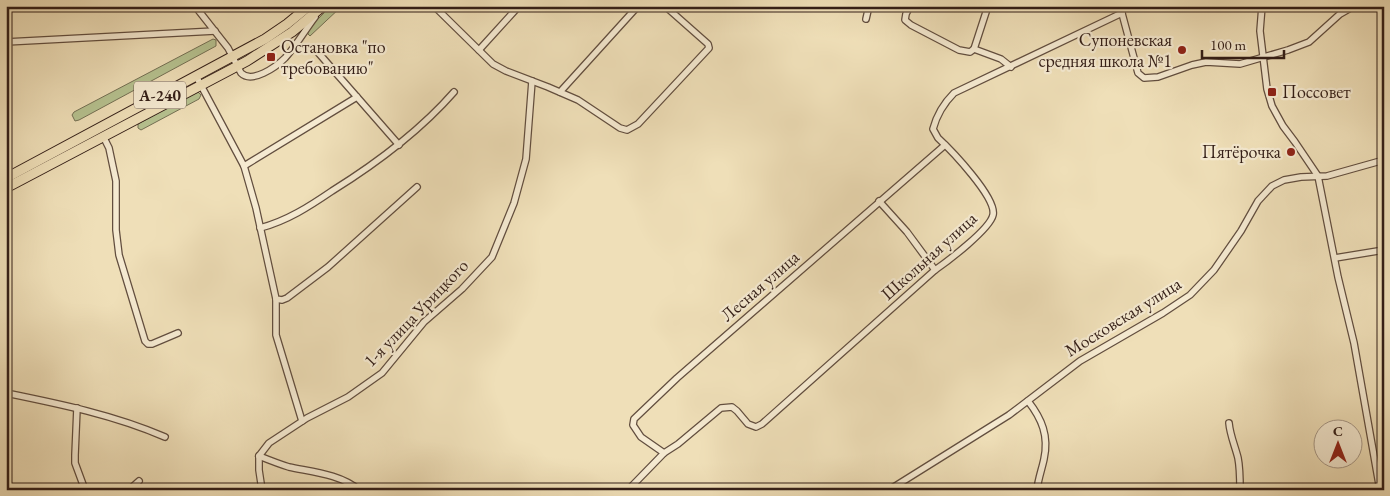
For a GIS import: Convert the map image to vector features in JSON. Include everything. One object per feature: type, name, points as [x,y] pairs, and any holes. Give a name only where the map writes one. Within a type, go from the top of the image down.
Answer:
[{"type":"main road","name":"А-240","points":[[6,178],[233,57],[277,32],[309,6]]},
{"type":"main road","name":"А-240","points":[[6,188],[238,66],[280,41],[322,7]]},
{"type":"street","points":[[195,6],[215,31],[244,76],[250,78],[279,62],[288,54],[322,7]]},
{"type":"street","points":[[434,6],[493,64],[578,100],[620,128],[627,130],[638,124],[709,48],[708,44],[664,6]]},
{"type":"street","points":[[478,50],[519,6]]},
{"type":"street","points":[[560,92],[638,6]]},
{"type":"street","points":[[866,19],[870,6]]},
{"type":"street","points":[[910,6],[905,20],[911,25],[959,50],[970,52],[974,49],[988,6]]},
{"type":"street","points":[[1120,6],[1138,73],[1144,78],[1158,77],[1192,64],[1206,62],[1240,64],[1309,42],[1340,14],[1354,6]]},
{"type":"street","points":[[1262,6],[1260,31],[1267,89],[1272,106],[1283,126],[1318,176],[1354,343],[1380,490]]},
{"type":"street","name":"Школьная улица","points":[[628,490],[664,453],[678,444],[721,408],[732,408],[748,424],[756,427],[762,424],[990,222],[993,206],[987,194],[938,138],[933,129],[936,118],[944,103],[954,93],[1122,13]]},
{"type":"street","points":[[6,42],[215,31]]},
{"type":"street","points":[[315,49],[399,145]]},
{"type":"street","points":[[974,49],[1001,59],[1011,67]]},
{"type":"street","points":[[196,76],[244,166],[276,299],[276,335],[302,421]]},
{"type":"street","name":"1-я улица Урицкого","points":[[259,456],[269,443],[302,421],[348,397],[382,373],[424,322],[462,289],[492,257],[514,203],[526,159],[532,81]]},
{"type":"street","points":[[260,228],[275,224],[305,209],[351,179],[399,145],[428,120],[454,92]]},
{"type":"street","points":[[244,166],[357,97]]},
{"type":"street","points":[[104,136],[109,148],[116,181],[116,230],[119,255],[145,341],[148,344],[152,344],[178,333]]},
{"type":"street","name":"Лесная улица","points":[[664,453],[641,437],[632,425],[634,419],[677,378],[945,145]]},
{"type":"street","name":"Московская улица","points":[[889,490],[1028,401],[1080,361],[1163,313],[1190,295],[1214,270],[1241,231],[1258,201],[1272,186],[1284,180],[1342,172],[1384,160]]},
{"type":"street","points":[[276,299],[282,300],[287,298],[328,267],[417,187]]},
{"type":"street","points":[[879,201],[907,232],[935,270]]},
{"type":"street","points":[[1335,258],[1384,250]]},
{"type":"street","points":[[6,393],[77,408],[144,428],[165,437]]},
{"type":"street","points":[[1028,401],[1041,420],[1046,442],[1037,490]]},
{"type":"street","points":[[77,408],[76,463],[85,490]]},
{"type":"street","points":[[1229,423],[1238,457],[1240,490]]},
{"type":"street","points":[[262,490],[259,456],[288,466],[323,474],[354,486],[359,490]]},
{"type":"street","points":[[129,490],[139,481]]},
{"type":"street","points":[[899,490],[904,482]]},
{"type":"street","points":[[6,489],[14,490]]},
{"type":"green space","points":[[331,6],[342,6],[310,36],[308,29]]},
{"type":"green space","points":[[213,39],[216,40],[216,46],[75,121],[72,115],[74,112]]},
{"type":"green space","points":[[197,91],[201,95],[199,99],[141,130],[138,128],[138,124]]},
{"type":"place","name":"Супоневская средняя школа №1","points":[[1182,50]]},
{"type":"place","name":"Остановка \"по требованию\"","points":[[271,57]]},
{"type":"place","name":"Поссовет","points":[[1272,92]]},
{"type":"place","name":"Пятёрочка","points":[[1291,152]]}]
